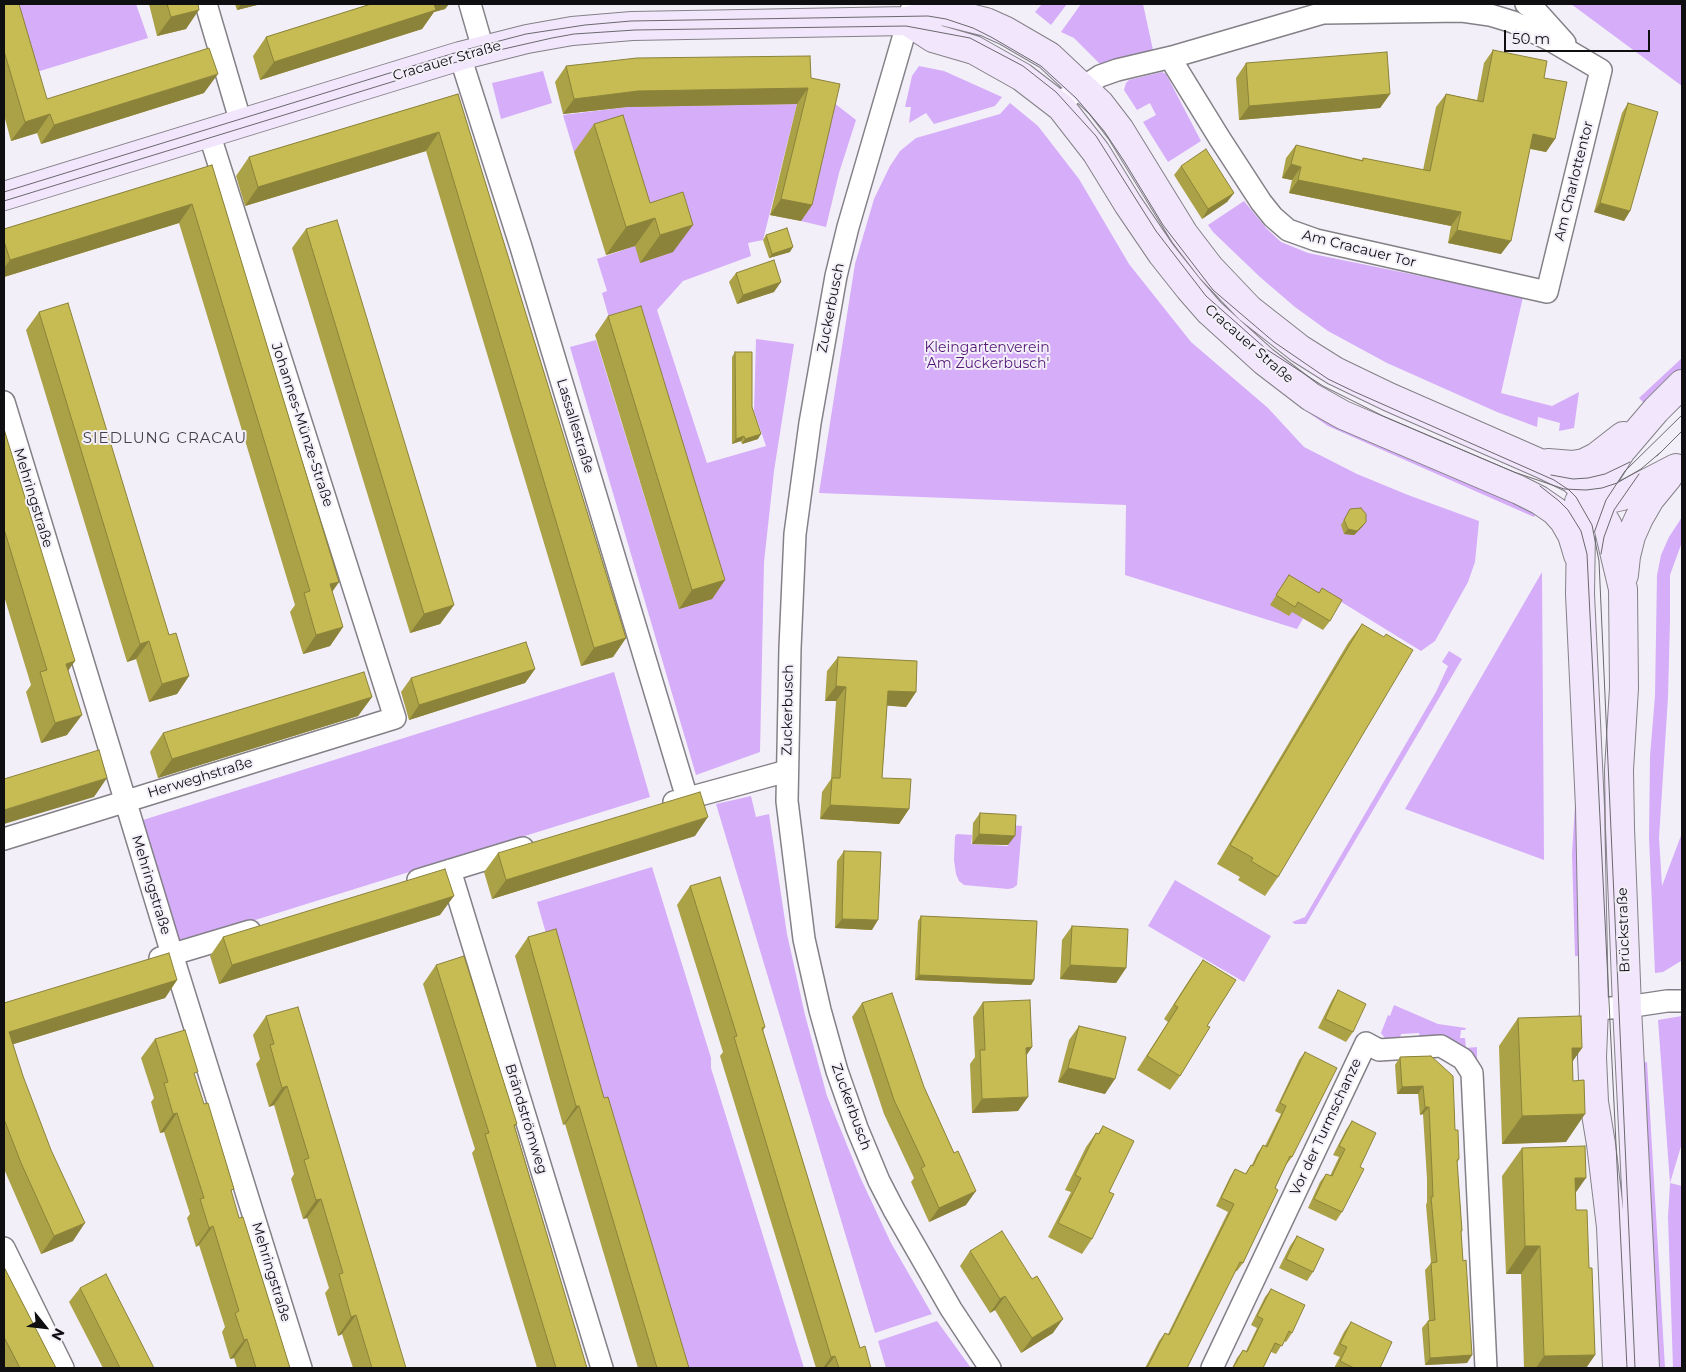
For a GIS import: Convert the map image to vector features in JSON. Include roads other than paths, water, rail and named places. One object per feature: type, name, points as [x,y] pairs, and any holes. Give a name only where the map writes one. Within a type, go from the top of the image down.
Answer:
[{"type":"main road","name":"Cracauer Straße","points":[[4,196],[471,53],[550,34],[632,26],[942,11],[986,22],[1006,31],[1049,56],[1083,86],[1120,130],[1189,240],[1210,268],[1249,309],[1300,349],[1336,371],[1390,397],[1573,479],[1591,498]]},
{"type":"main road","name":"Cracauer Straße","points":[[910,12],[933,38],[974,50],[1022,77],[1057,104],[1096,152],[1128,204],[1188,288],[1231,332],[1264,361],[1310,397],[1343,415],[1518,490],[1555,511],[1572,535],[1579,559]]},
{"type":"main road","points":[[1617,1368],[1610,1227],[1601,1144],[1594,1102],[1590,807],[1579,559],[1581,531],[1591,498],[1621,451],[1656,410],[1682,384]]},
{"type":"main road","name":"Cracauer Straße","points":[[1531,459],[1559,464],[1573,465],[1584,463],[1596,457],[1656,410]]},
{"type":"main road","name":"Cracauer Straße","points":[[1518,490],[1579,502],[1591,498],[1622,496],[1679,464]]},
{"type":"main road","points":[[1623,588],[1626,556],[1631,536],[1639,518],[1650,499],[1679,464]]},
{"type":"main road","name":"Brückstraße","points":[[1591,498],[1608,526],[1623,588],[1624,688],[1620,790],[1627,1007],[1646,1368]]},
{"type":"street","points":[[206,4],[241,123]]},
{"type":"street","name":"Lassallestraße","points":[[470,4],[471,53],[521,248],[687,798]]},
{"type":"street","points":[[1526,4],[1538,13],[1574,55]]},
{"type":"street","points":[[1057,104],[1100,76],[1117,70],[1172,57],[1323,13],[1412,8],[1462,11],[1502,18],[1523,26],[1574,55]]},
{"type":"street","name":"Zuckerbusch","points":[[910,12],[848,227],[836,276],[810,424],[795,534],[787,771],[789,821],[804,939],[820,1010],[837,1071],[857,1128],[879,1181],[894,1210],[951,1309],[990,1368]]},
{"type":"street","name":"Am Charlottentor","points":[[1547,292],[1601,70],[1574,55]]},
{"type":"street","name":"Am Cracauer Tor","points":[[1172,57],[1180,74],[1261,202],[1273,217],[1288,230],[1316,240],[1547,292]]},
{"type":"street","name":"Johannes-Münze-Straße","points":[[209,133],[395,718]]},
{"type":"street","name":"Mehringstraße","points":[[4,402],[172,954],[302,1368]]},
{"type":"street","name":"Herweghstraße","points":[[4,839],[395,718]]},
{"type":"street","points":[[655,808],[787,771]]},
{"type":"street","points":[[403,884],[543,842]]},
{"type":"street","name":"Brändströmweg","points":[[450,870],[602,1368]]},
{"type":"street","points":[[144,963],[264,926]]},
{"type":"street","points":[[1594,1009],[1682,1001]]},
{"type":"street","name":"Vor der Turmschanze","points":[[1212,1368],[1366,1043],[1379,1050],[1441,1046],[1463,1059],[1472,1073],[1486,1368]]},
{"type":"street","points":[[4,1248],[63,1368]]},
{"type":"tram line","points":[[4,192],[461,51],[526,34],[585,25],[631,21],[928,16],[946,19],[973,28],[1041,66],[1076,98],[1104,131],[1163,225],[1213,290],[1274,342],[1328,379],[1554,480],[1576,497],[1592,525],[1599,561],[1635,1368]]},
{"type":"tram line","points":[[4,201],[486,53],[552,38],[574,34],[635,30],[906,26],[970,38],[1023,66],[1056,92],[1096,136],[1156,231],[1206,296],[1266,349],[1323,386],[1383,416],[1514,472],[1564,489],[1586,490],[1602,488],[1617,483],[1641,469],[1661,452]]},
{"type":"tram line","points":[[1594,533],[1606,500],[1625,471],[1682,415]]},
{"type":"tram line","points":[[1657,456],[1682,431]]},
{"type":"tram line","points":[[1551,475],[1573,479],[1588,478],[1605,474],[1630,462]]},
{"type":"tram line","points":[[1601,554],[1604,537],[1614,510],[1639,474]]},
{"type":"tram line","points":[[1540,486],[1568,510],[1581,531],[1587,554],[1627,1368]]},
{"type":"district","name":"SIEDLUNG CRACAU","points":[[165,439]]},
{"type":"park label","name":"Kleingartenverein 'Am Zuckerbusch'","points":[[987,356]]}]
